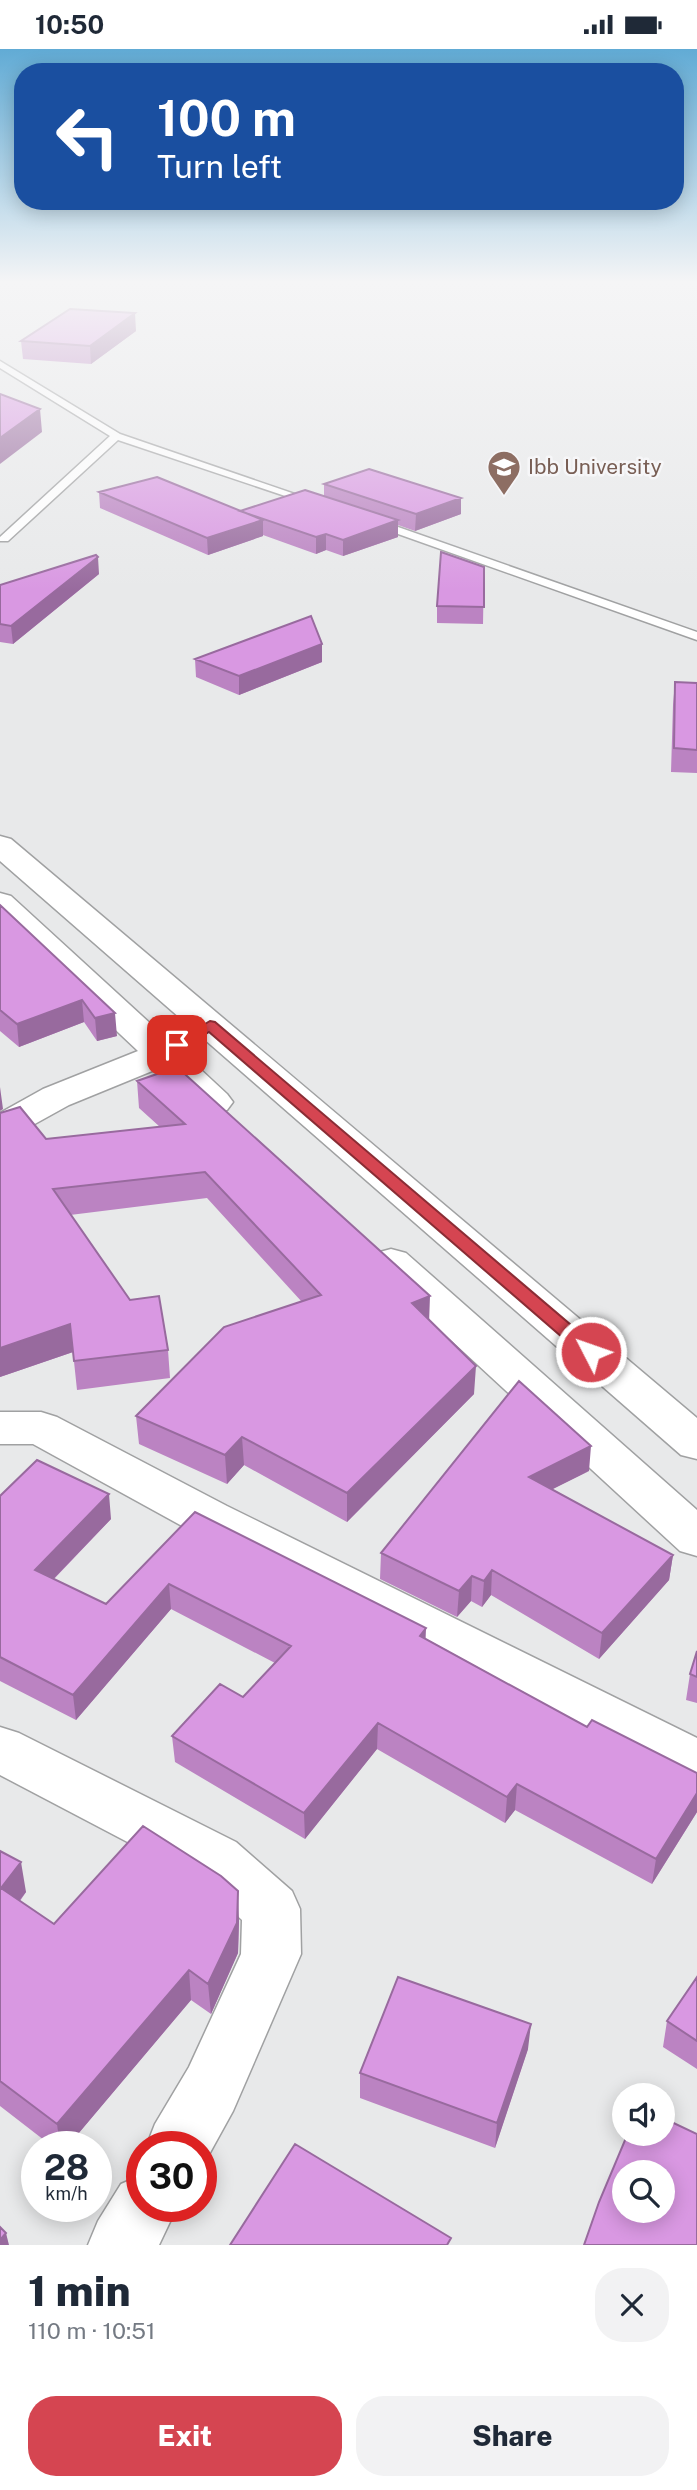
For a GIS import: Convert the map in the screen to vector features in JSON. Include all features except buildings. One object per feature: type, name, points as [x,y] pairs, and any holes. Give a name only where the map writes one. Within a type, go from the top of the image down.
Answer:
[{"type":"street","points":[[0,845],[697,1443]]},
{"type":"street","points":[[0,903],[243,1129]]},
{"type":"street","points":[[0,1128],[56,1097],[161,1054],[210,1025]]},
{"type":"street","points":[[367,1240],[697,1538]]},
{"type":"street","points":[[0,1428],[41,1428],[210,1519],[697,1764]]},
{"type":"street","points":[[0,1749],[216,1860],[271,1909],[271,1954],[211,2089],[187,2131]]},
{"type":"street","points":[[122,2245],[135,2222]]},
{"type":"lane","points":[[36,386],[116,436],[323,505]]},
{"type":"lane","points":[[4,539],[116,436]]},
{"type":"lane","points":[[362,518],[697,636]]},
{"type":"place","name":"Ibb University","points":[[504,497]]},
{"type":"route","points":[[177,1045],[210,1025],[591,1352]]}]
